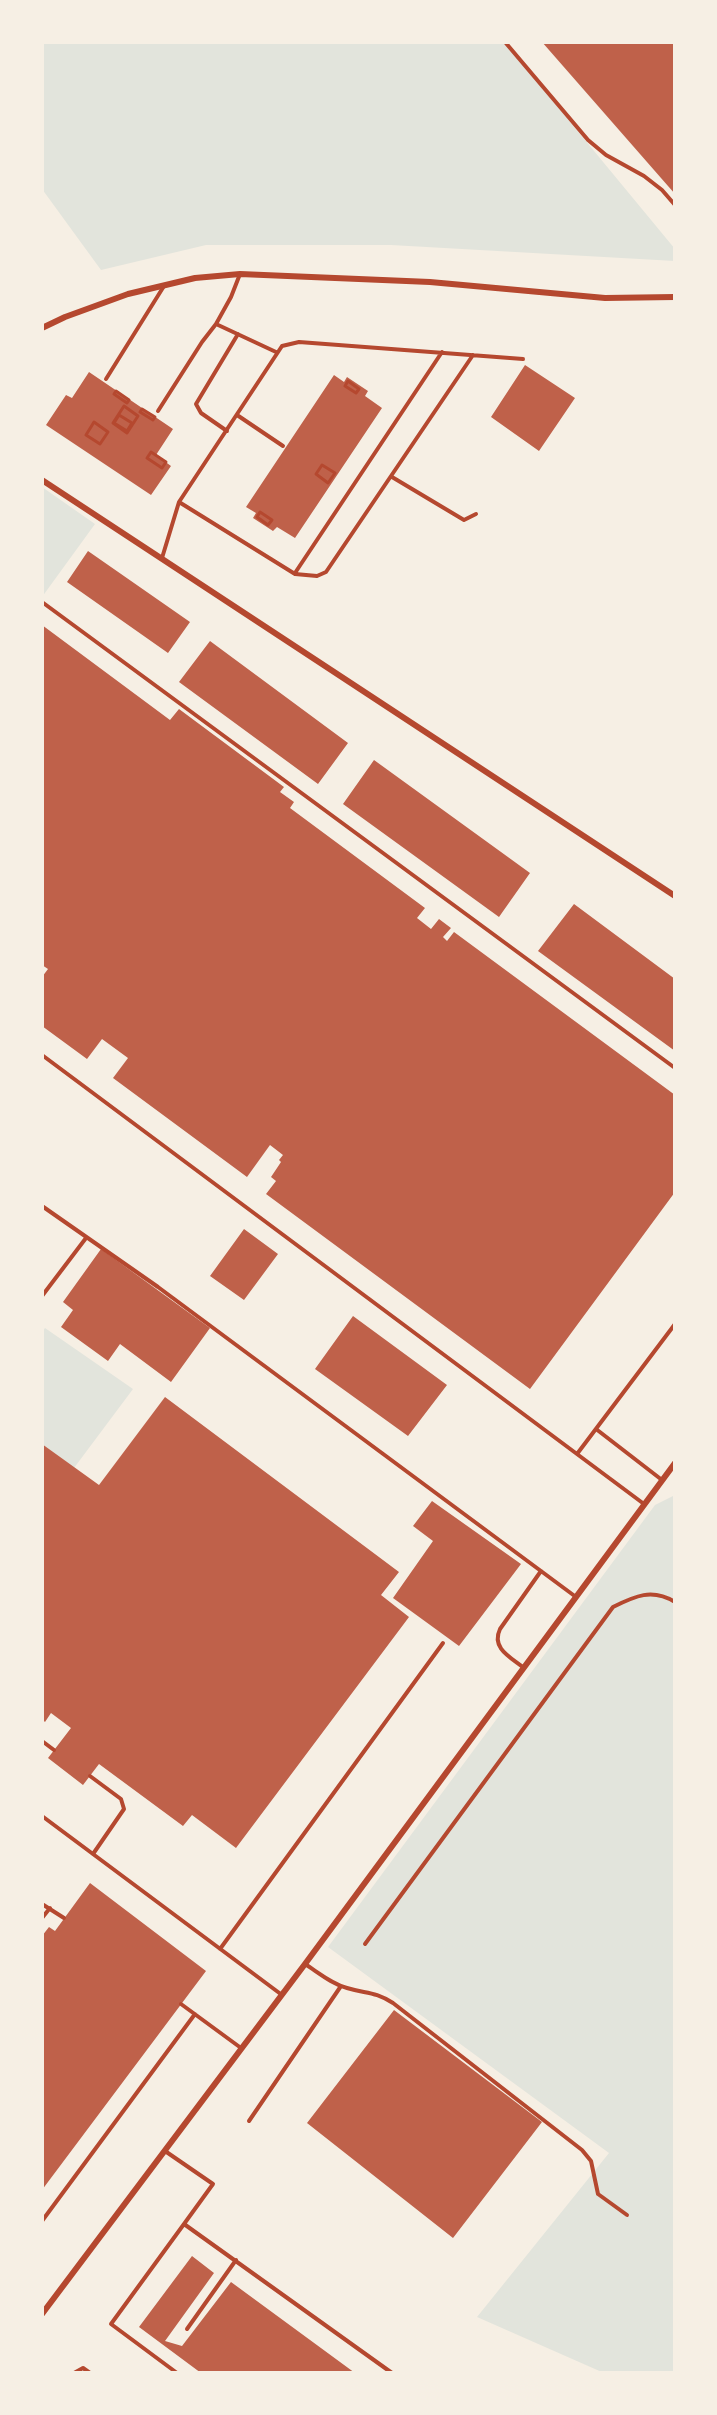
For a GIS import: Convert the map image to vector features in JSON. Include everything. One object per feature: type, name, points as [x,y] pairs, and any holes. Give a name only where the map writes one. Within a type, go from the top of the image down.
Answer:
[{"type":"street","points":[[42,328],[128,294],[195,278],[240,274],[430,282],[605,298],[675,297]]},
{"type":"street","points":[[42,480],[675,896]]},
{"type":"street","points":[[42,2314],[282,1995],[675,1463]]},
{"type":"lane","points":[[505,42],[588,140],[606,155],[644,176],[663,190],[675,205]]},
{"type":"lane","points":[[158,411],[221,316],[240,274]]},
{"type":"lane","points":[[106,379],[165,285]]},
{"type":"lane","points":[[216,324],[276,352]]},
{"type":"lane","points":[[227,430],[201,413],[196,404],[238,333]]},
{"type":"lane","points":[[162,558],[179,502],[282,346],[299,342],[523,359]]},
{"type":"lane","points":[[295,574],[443,352]]},
{"type":"lane","points":[[179,502],[295,574],[317,576],[326,572],[473,355]]},
{"type":"lane","points":[[237,415],[283,446]]},
{"type":"lane","points":[[392,477],[464,520],[471,519],[476,514]]},
{"type":"lane","points":[[42,602],[675,1068]]},
{"type":"lane","points":[[42,1055],[644,1504]]},
{"type":"lane","points":[[42,1206],[158,1287],[576,1597]]},
{"type":"lane","points":[[42,1296],[86,1238]]},
{"type":"lane","points":[[577,1454],[675,1324]]},
{"type":"lane","points":[[596,1429],[662,1480]]},
{"type":"lane","points":[[524,1668],[500,1649],[497,1637],[500,1629],[541,1571]]},
{"type":"lane","points":[[365,1944],[614,1607],[639,1594],[657,1594],[675,1602]]},
{"type":"lane","points":[[220,1949],[443,1643]]},
{"type":"lane","points":[[42,1741],[54,1750]]},
{"type":"lane","points":[[90,1776],[121,1799],[124,1809],[93,1854]]},
{"type":"lane","points":[[42,1816],[282,1995]]},
{"type":"lane","points":[[42,1904],[64,1918]]},
{"type":"lane","points":[[42,1918],[50,1908]]},
{"type":"lane","points":[[305,1964],[341,1986],[375,1993],[393,2003],[582,2150],[591,2161],[598,2194],[627,2215]]},
{"type":"lane","points":[[249,2121],[341,1986]]},
{"type":"lane","points":[[181,2004],[242,2048]]},
{"type":"lane","points":[[42,2221],[195,2014]]},
{"type":"lane","points":[[165,2150],[213,2184],[111,2324],[177,2373]]},
{"type":"lane","points":[[184,2224],[392,2373]]},
{"type":"lane","points":[[187,2330],[236,2260]]},
{"type":"lane","points":[[74,2373],[83,2368],[90,2373]]},
{"type":"path","points":[[348,381],[359,389],[356,393],[345,386],[348,381]]},
{"type":"path","points":[[116,391],[129,400],[127,403],[114,394],[116,391]]},
{"type":"path","points":[[124,406],[138,416],[127,432],[113,423],[124,406]]},
{"type":"path","points":[[119,414],[132,423],[127,431],[114,423],[119,414]]},
{"type":"path","points":[[94,422],[108,432],[100,444],[86,435],[94,422]]},
{"type":"path","points":[[151,452],[166,462],[162,468],[147,458],[151,452]]},
{"type":"path","points":[[322,465],[335,473],[328,483],[316,474],[322,465]]},
{"type":"path","points":[[260,512],[272,520],[268,525],[257,517],[260,512]]},
{"type":"shaded area","points":[[42,42],[504,42],[675,249],[675,261],[391,245],[206,245],[101,270],[42,189]]},
{"type":"shaded area","points":[[42,487],[95,524],[42,597]]},
{"type":"shaded area","points":[[45,1328],[133,1389],[74,1468],[42,1444],[42,1332]]},
{"type":"shaded area","points":[[675,1495],[675,2373],[604,2373],[477,2317],[609,2153],[328,1947],[655,1505]]},
{"type":"building","points":[[542,42],[675,42],[675,194]]},
{"type":"building","points":[[525,365],[575,398],[539,451],[491,417]]},
{"type":"building","points":[[89,372],[173,429],[156,455],[171,466],[151,495],[46,425],[66,395],[72,398]]},
{"type":"building","points":[[334,375],[344,382],[347,377],[368,391],[365,396],[382,408],[295,538],[277,527],[273,531],[253,518],[256,513],[246,507]]},
{"type":"building","points":[[88,551],[190,622],[168,653],[67,582]]},
{"type":"building","points":[[42,625],[170,720],[179,709],[284,787],[280,792],[294,802],[290,808],[425,908],[417,918],[431,929],[439,919],[451,928],[443,937],[447,941],[454,932],[675,1095],[675,1192],[530,1389],[266,1194],[276,1181],[271,1177],[283,1155],[270,1145],[247,1177],[113,1078],[128,1058],[102,1039],[87,1059],[42,1026],[42,977],[48,969],[42,965]]},
{"type":"building","points":[[210,641],[348,743],[318,784],[179,682]]},
{"type":"building","points":[[374,760],[530,873],[499,917],[343,804]]},
{"type":"building","points":[[574,904],[675,979],[675,1051],[538,951]]},
{"type":"building","points":[[244,1229],[278,1254],[244,1300],[210,1276]]},
{"type":"building","points":[[101,1249],[210,1328],[171,1382],[120,1344],[108,1361],[61,1327],[73,1310],[63,1302]]},
{"type":"building","points":[[353,1316],[447,1385],[408,1436],[315,1369]]},
{"type":"building","points":[[165,1397],[399,1572],[381,1595],[409,1617],[236,1848],[192,1815],[183,1826],[99,1764],[83,1785],[48,1758],[71,1728],[51,1713],[45,1722],[42,1719],[42,1444],[99,1485]]},
{"type":"building","points":[[432,1501],[521,1564],[459,1646],[393,1598],[433,1541],[413,1526]]},
{"type":"building","points":[[90,1883],[206,1971],[42,2190],[42,1936],[49,1927],[55,1931]]},
{"type":"building","points":[[394,2010],[542,2122],[453,2238],[307,2123]]},
{"type":"building","points":[[192,2256],[214,2273],[165,2341],[182,2346],[231,2282],[355,2373],[201,2373],[139,2327]]}]
